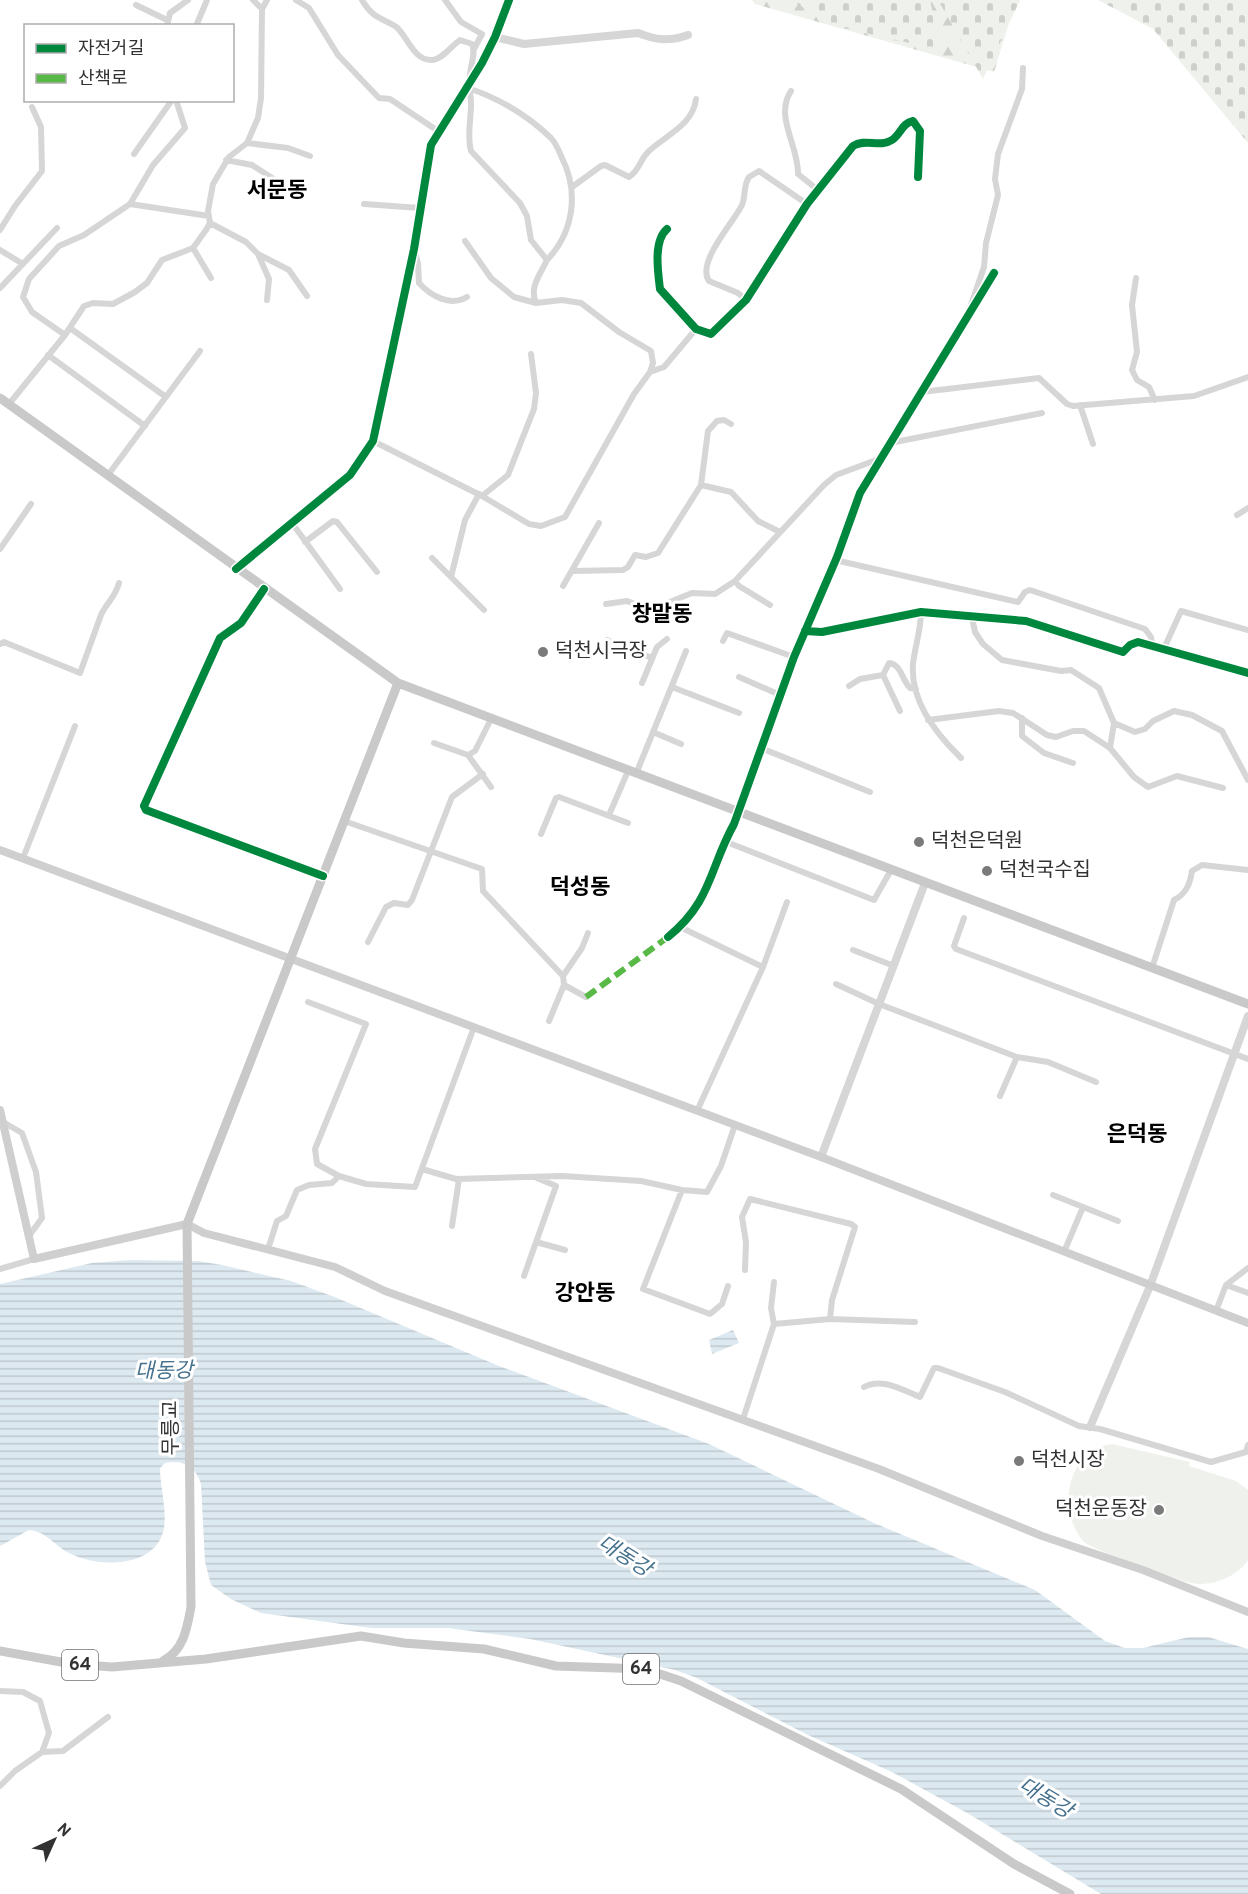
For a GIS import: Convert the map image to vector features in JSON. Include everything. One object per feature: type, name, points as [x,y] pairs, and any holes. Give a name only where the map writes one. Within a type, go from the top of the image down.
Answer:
[{"type":"main road","points":[[0,398],[398,683],[1248,1004]]},
{"type":"main road","points":[[187,1224],[398,683]]},
{"type":"main road","points":[[0,850],[697,1110],[1248,1323]]},
{"type":"main road","points":[[0,1110],[34,1259],[187,1224],[204,1233],[335,1267],[385,1291],[879,1469],[1042,1536],[1143,1570],[1248,1611]]},
{"type":"main road","name":"무릉교","points":[[161,1662],[171,1657],[183,1641],[191,1607],[187,1224]]},
{"type":"main road","name":"64","points":[[0,1651],[72,1664],[112,1667],[206,1659],[361,1636],[404,1643],[484,1649],[556,1666],[645,1669],[681,1681],[901,1789],[1014,1864],[1070,1894]]},
{"type":"street","points":[[136,5],[167,23],[170,14],[188,0]]},
{"type":"street","points":[[197,24],[207,0]]},
{"type":"street","points":[[253,0],[262,9]]},
{"type":"street","points":[[9,404],[70,328],[84,306],[93,303],[113,304],[147,283],[162,260],[193,248],[210,220],[210,193],[226,160],[247,142],[260,107],[262,9],[267,0]]},
{"type":"street","points":[[296,0],[309,8],[338,55],[379,98],[390,99],[438,131]]},
{"type":"street","points":[[362,0],[380,21],[397,27],[414,51],[426,59],[434,60],[442,56],[460,40],[466,40],[474,49]]},
{"type":"street","points":[[445,0],[461,22],[482,34],[474,49],[470,71],[468,142],[471,152],[520,203],[527,216],[531,240],[547,260]]},
{"type":"street","points":[[236,569],[350,476],[373,441],[414,249],[428,156],[438,131],[469,85],[495,37],[509,0]]},
{"type":"street","points":[[495,37],[524,44],[638,33],[653,39],[673,41],[688,35]]},
{"type":"street","points":[[967,317],[984,267],[986,243],[998,195],[995,179],[998,154],[1022,89],[1023,68]]},
{"type":"street","points":[[469,85],[496,98],[552,139],[572,187],[573,210],[562,241],[547,260],[534,285],[532,294],[536,303]]},
{"type":"street","points":[[791,92],[786,106],[786,124],[793,141],[798,174],[818,190]]},
{"type":"street","points":[[572,187],[605,165],[629,177],[635,173],[648,152],[675,133],[690,115],[696,99]]},
{"type":"street","points":[[134,154],[173,102]]},
{"type":"street","points":[[64,335],[28,308],[23,297],[29,279],[59,246],[84,235],[130,204],[153,165],[185,128],[175,102]]},
{"type":"street","points":[[0,230],[42,171],[41,127],[32,107]]},
{"type":"street","points":[[667,229],[662,233],[659,244],[660,289],[696,329],[711,334],[746,300],[807,204],[852,146],[860,142],[886,143],[892,140],[910,121],[917,124],[920,131],[918,177]]},
{"type":"street","points":[[247,142],[288,148],[309,156]]},
{"type":"street","points":[[226,160],[252,165],[289,189]]},
{"type":"street","points":[[746,300],[738,293],[709,281],[706,273],[714,249],[743,203],[749,177],[759,171],[807,204]]},
{"type":"street","points":[[130,204],[210,220],[246,242],[258,254],[289,270],[307,296]]},
{"type":"street","points":[[364,204],[420,208]]},
{"type":"street","points":[[0,288],[57,228]]},
{"type":"street","points":[[373,441],[481,495],[529,524],[541,526],[565,517],[634,394],[650,372],[653,363],[651,351],[619,332],[581,303],[562,300],[536,303],[514,297],[504,290],[465,240]]},
{"type":"street","points":[[193,248],[211,278]]},
{"type":"street","points":[[414,249],[418,263],[419,284],[446,301],[456,302],[467,297]]},
{"type":"street","points":[[0,250],[23,264]]},
{"type":"street","points":[[258,254],[269,279],[267,300]]},
{"type":"street","points":[[668,937],[680,927],[702,901],[724,841],[738,812],[794,657],[835,560],[860,493],[994,273]]},
{"type":"street","points":[[1136,278],[1132,305],[1137,352],[1132,370],[1137,380],[1149,387],[1155,400]]},
{"type":"street","points":[[70,328],[166,397]]},
{"type":"street","points":[[650,372],[664,368],[696,329]]},
{"type":"street","points":[[108,476],[200,351]]},
{"type":"street","points":[[451,577],[465,520],[481,495],[508,475],[534,409],[536,393],[531,354]]},
{"type":"street","points":[[48,355],[145,426]]},
{"type":"street","points":[[922,392],[1039,378],[1067,404],[1080,405],[1194,396],[1248,377]]},
{"type":"street","points":[[1080,405],[1093,444]]},
{"type":"street","points":[[890,443],[1042,413]]},
{"type":"street","points":[[572,572],[623,570],[628,567],[635,555],[646,557],[658,553],[701,485],[708,431],[717,421],[724,420],[731,424]]},
{"type":"street","points":[[606,604],[627,601],[650,610],[693,593],[715,594],[735,581],[836,475],[879,459]]},
{"type":"street","points":[[701,485],[731,492],[758,521],[780,532]]},
{"type":"street","points":[[0,549],[31,504]]},
{"type":"street","points":[[1237,514],[1248,508]]},
{"type":"street","points":[[305,542],[333,521],[337,522],[377,572]]},
{"type":"street","points":[[292,523],[340,589]]},
{"type":"street","points":[[563,586],[599,523]]},
{"type":"street","points":[[432,558],[484,610]]},
{"type":"street","points":[[835,560],[1018,602],[1021,596],[1030,590],[1145,629],[1151,637],[1152,645]]},
{"type":"street","points":[[735,581],[739,586],[770,605]]},
{"type":"street","points":[[0,644],[4,642],[80,673],[105,606],[115,597],[119,583]]},
{"type":"street","points":[[264,589],[241,623],[220,638],[144,806],[146,810],[323,876]]},
{"type":"street","points":[[1161,648],[1166,644],[1181,611],[1248,630]]},
{"type":"street","points":[[805,631],[822,632],[921,612],[1026,621],[1123,652],[1130,645],[1138,642],[1248,673]]},
{"type":"street","points":[[921,612],[921,630],[913,667],[916,688],[928,720],[943,741],[961,758]]},
{"type":"street","points":[[972,618],[975,632],[983,644],[1002,660],[1061,671],[1071,670],[1099,688],[1114,723],[1110,748]]},
{"type":"street","points":[[723,641],[727,633],[794,657]]},
{"type":"street","points":[[642,683],[657,647],[667,639]]},
{"type":"street","points":[[607,640],[652,658]]},
{"type":"street","points":[[609,815],[653,732],[686,651]]},
{"type":"street","points":[[849,686],[860,679],[883,675],[890,663],[894,663],[898,666],[903,681],[910,688],[916,688]]},
{"type":"street","points":[[883,675],[900,711]]},
{"type":"street","points":[[739,676],[780,695]]},
{"type":"street","points":[[672,687],[739,713]]},
{"type":"street","points":[[928,720],[999,711],[1022,718],[1047,735],[1056,737],[1073,731],[1084,731],[1110,748],[1134,777],[1148,787],[1177,776],[1223,788]]},
{"type":"street","points":[[1114,723],[1135,732],[1174,711],[1192,714],[1221,731],[1248,780]]},
{"type":"street","points":[[1022,718],[1022,736],[1032,745],[1073,763]]},
{"type":"street","points":[[468,755],[475,752],[491,719]]},
{"type":"street","points":[[23,858],[75,726]]},
{"type":"street","points":[[653,732],[681,744]]},
{"type":"street","points":[[434,743],[468,755],[491,787]]},
{"type":"street","points":[[761,748],[870,792]]},
{"type":"street","points":[[368,942],[386,908],[394,903],[408,905],[412,900],[452,797],[483,774]]},
{"type":"street","points":[[541,834],[556,798],[559,796],[628,823]]},
{"type":"street","points":[[345,821],[482,869],[483,891],[563,976],[564,985],[549,1021]]},
{"type":"street","points":[[724,841],[874,900],[891,870]]},
{"type":"street","points":[[1152,968],[1174,900],[1183,896],[1190,882],[1192,871],[1202,865],[1248,870]]},
{"type":"street","points":[[821,1157],[925,883]]},
{"type":"street","points":[[697,1110],[763,966],[787,902]]},
{"type":"street","points":[[964,918],[954,946],[956,950],[1248,1059]]},
{"type":"street","points":[[680,927],[763,966]]},
{"type":"street","points":[[563,976],[582,948],[588,933]]},
{"type":"street","points":[[852,950],[894,966]]},
{"type":"street","points":[[836,984],[879,1004],[1017,1057],[1048,1062],[1095,1082]]},
{"type":"street","points":[[564,985],[586,997]]},
{"type":"street","points":[[308,1002],[366,1024],[315,1149],[317,1164],[339,1176],[366,1184],[415,1187],[474,1027]]},
{"type":"street","points":[[1090,1427],[1150,1286],[1248,1016]]},
{"type":"street","points":[[1000,1096],[1017,1057]]},
{"type":"street","points":[[3,1122],[22,1133],[36,1172],[42,1218],[29,1236]]},
{"type":"street","points":[[422,1169],[459,1179],[534,1177],[641,1181],[682,1190],[707,1192],[721,1166],[735,1125]]},
{"type":"street","points":[[268,1249],[277,1221],[286,1216],[297,1190],[309,1185],[332,1183],[339,1176]]},
{"type":"street","points":[[524,1276],[556,1186],[534,1177]]},
{"type":"street","points":[[452,1226],[459,1179]]},
{"type":"street","points":[[682,1190],[643,1289],[710,1314],[722,1304],[728,1286]]},
{"type":"street","points":[[1053,1195],[1118,1221]]},
{"type":"street","points":[[745,1269],[746,1242],[742,1217],[750,1198],[851,1224],[855,1227],[832,1300],[830,1319]]},
{"type":"street","points":[[1064,1252],[1083,1207]]},
{"type":"street","points":[[536,1242],[565,1250]]},
{"type":"street","points":[[0,1269],[34,1259]]},
{"type":"street","points":[[1216,1311],[1226,1285],[1248,1268]]},
{"type":"street","points":[[743,1419],[774,1324],[771,1308],[774,1282]]},
{"type":"street","points":[[1226,1285],[1248,1293]]},
{"type":"street","points":[[774,1324],[830,1319],[915,1322]]},
{"type":"street","points":[[864,1387],[871,1383],[883,1383],[920,1397],[934,1368],[938,1368],[1005,1392],[1078,1426],[1090,1427],[1210,1462],[1246,1452],[1248,1445]]},
{"type":"street","points":[[0,1691],[16,1690],[40,1701],[49,1733],[42,1752]]},
{"type":"street","points":[[0,1786],[15,1771],[42,1752],[63,1751],[108,1717]]},
{"type":"green space","points":[[752,0],[1016,0],[994,72],[755,4]]},
{"type":"green space","points":[[791,0],[930,0],[941,50],[834,26]]},
{"type":"green space","points":[[938,0],[1020,0],[983,79]]},
{"type":"green space","points":[[1098,0],[1248,0],[1248,143],[1153,29]]},
{"type":"green space","name":"덕천운동장","points":[[1112,1444],[1190,1462],[1189,1466],[1236,1481],[1248,1490],[1248,1560],[1243,1566],[1231,1576],[1215,1582],[1191,1583],[1153,1571],[1084,1542],[1075,1529],[1070,1514],[1071,1483],[1076,1469],[1085,1457],[1097,1448]]},
{"type":"water","name":"대동강","points":[[131,1260],[198,1261],[222,1265],[291,1281],[332,1296],[499,1366],[709,1444],[874,1523],[1035,1590],[1105,1641],[1125,1648],[1143,1648],[1189,1637],[1208,1637],[1248,1649],[1248,1894],[1101,1894],[969,1814],[892,1772],[808,1735],[697,1678],[675,1670],[530,1639],[448,1628],[371,1628],[261,1613],[231,1599],[211,1585],[205,1562],[201,1484],[196,1473],[183,1463],[165,1463],[160,1468],[165,1513],[164,1528],[159,1541],[151,1551],[139,1557],[111,1562],[83,1559],[65,1551],[36,1531],[29,1530],[0,1546],[0,1284],[92,1263]]},
{"type":"water","points":[[733,1330],[739,1343],[712,1354],[709,1340]]},
{"type":"marked path","points":[[586,997],[668,937]]},
{"type":"cycle path","points":[[236,569],[350,475],[373,441],[414,249],[431,145],[482,63],[509,0]]},
{"type":"cycle path","points":[[667,229],[658,249],[660,289],[696,329],[711,334],[746,300],[807,204],[853,146],[892,140],[906,124],[913,121],[920,131],[918,177]]},
{"type":"cycle path","points":[[668,937],[682,924],[702,897],[734,824],[794,657],[837,557],[860,493],[994,273]]},
{"type":"cycle path","points":[[264,589],[241,623],[220,638],[144,806],[146,810],[323,876]]},
{"type":"cycle path","points":[[805,631],[822,632],[921,612],[1026,621],[1123,652],[1130,645],[1138,642],[1248,673]]},
{"type":"place","name":"덕천시극장","points":[[543,652]]},
{"type":"place","name":"덕천은덕원","points":[[919,842]]},
{"type":"place","name":"덕천국수집","points":[[987,871]]},
{"type":"place","name":"덕천시장","points":[[1019,1461]]},
{"type":"place","name":"덕천운동장","points":[[1159,1510]]},
{"type":"district","name":"서문동","points":[[277,191]]},
{"type":"district","name":"창말동","points":[[662,615]]},
{"type":"district","name":"덕성동","points":[[580,888]]},
{"type":"district","name":"은덕동","points":[[1137,1135]]},
{"type":"district","name":"강안동","points":[[585,1294]]}]
